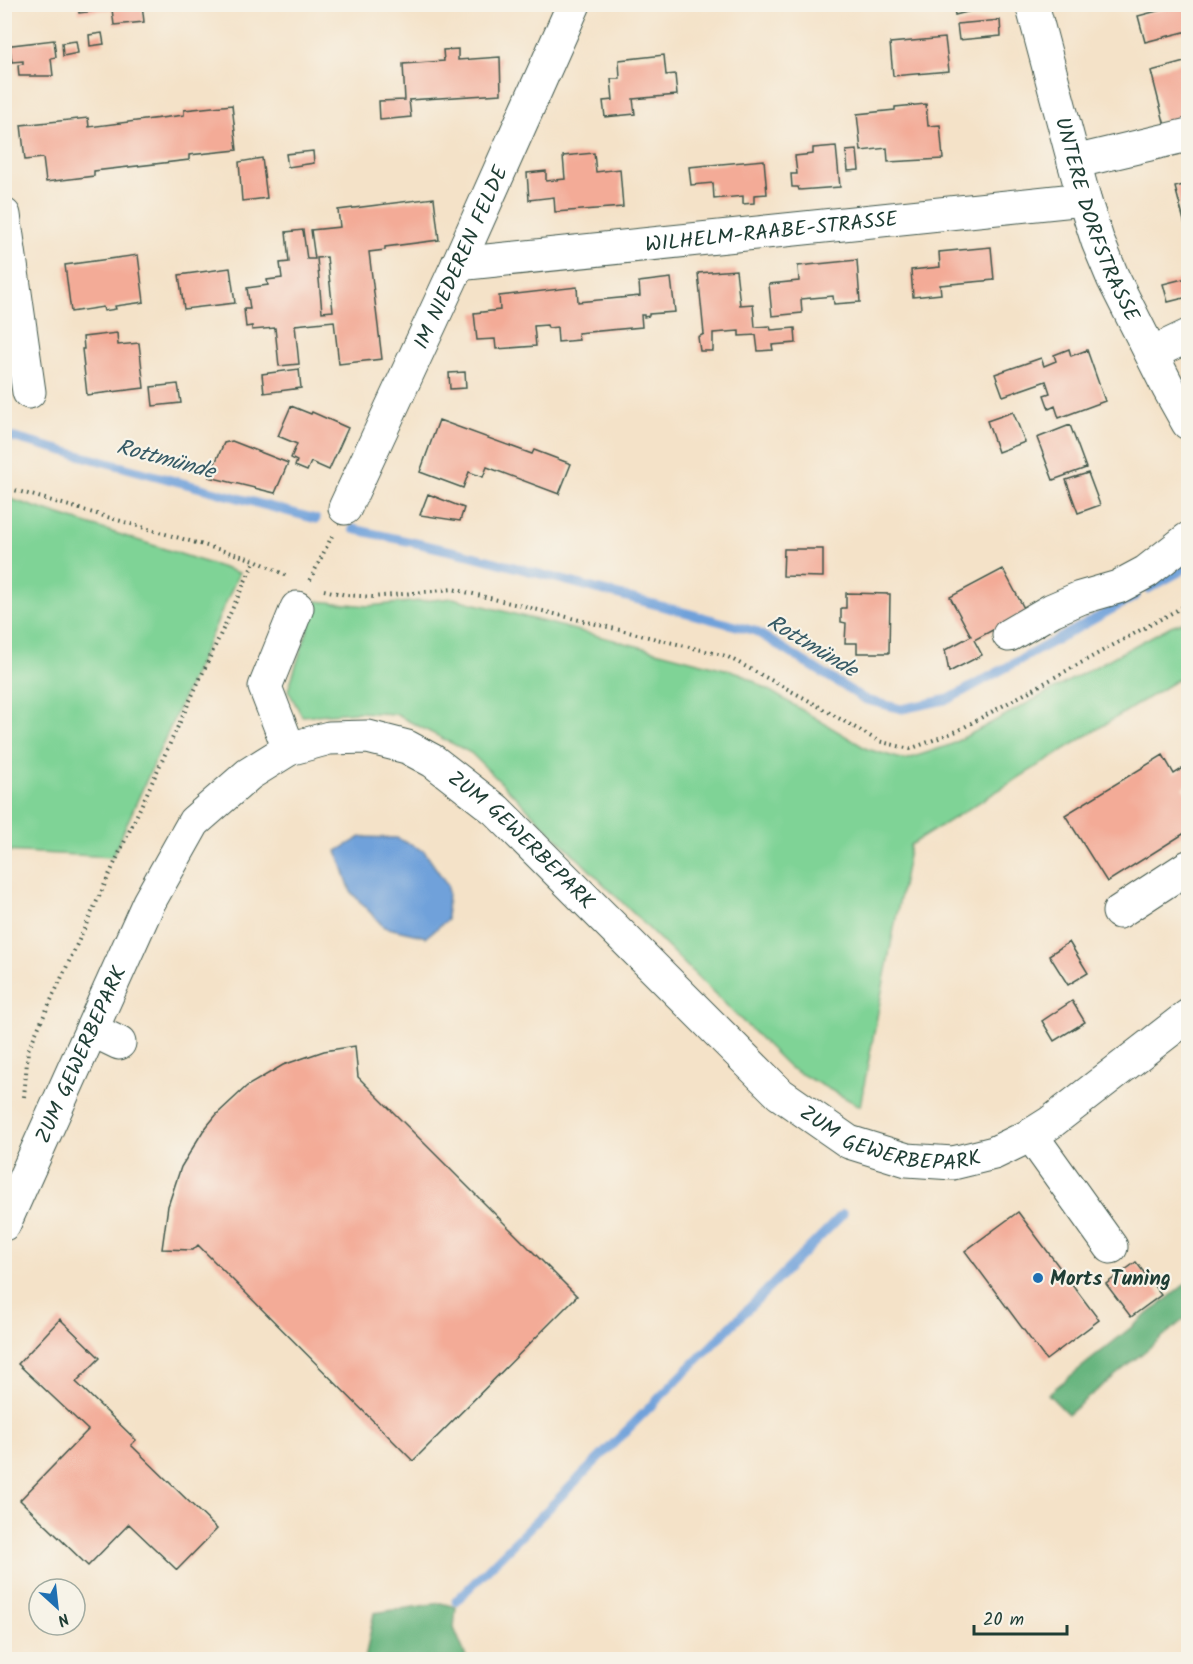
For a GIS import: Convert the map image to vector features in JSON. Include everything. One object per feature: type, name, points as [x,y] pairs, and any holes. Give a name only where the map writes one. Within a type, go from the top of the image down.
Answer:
[{"type":"street","name":"IM NIEDEREN FELDE","points":[[345,508],[458,264],[574,4]]},
{"type":"street","name":"UNTERE DORFSTRASSE","points":[[1032,4],[1084,199],[1113,278],[1188,423]]},
{"type":"street","points":[[1074,162],[1188,135]]},
{"type":"street","name":"WILHELM-RAABE-STRASSE","points":[[458,264],[1084,199]]},
{"type":"street","points":[[4,215],[29,392]]},
{"type":"street","points":[[1152,353],[1188,336]]},
{"type":"street","points":[[1010,635],[1052,610],[1080,598],[1118,587],[1146,572],[1188,539]]},
{"type":"street","points":[[289,749],[265,687],[303,597]]},
{"type":"street","name":"ZUM GEWERBEPARK","points":[[4,1224],[105,1036],[149,902],[194,822],[249,774],[289,749],[329,738],[368,737],[407,747],[433,761],[496,810],[780,1094],[849,1142],[907,1160],[953,1163],[993,1153],[1050,1123],[1188,1016]]},
{"type":"street","points":[[1119,912],[1188,867]]},
{"type":"street","points":[[1031,1135],[1111,1247]]},
{"type":"path","points":[[4,487],[255,560],[303,597],[346,595],[373,597],[453,589],[726,656],[878,741],[910,749],[957,731],[1188,604]]},
{"type":"path","points":[[303,597],[345,508]]},
{"type":"path","points":[[23,1107],[28,1050],[255,560]]},
{"type":"green space","points":[[4,497],[239,573],[112,857],[5,851]]},
{"type":"green space","points":[[453,598],[740,673],[867,749],[905,760],[950,745],[1171,626],[1188,620],[1188,673],[910,845],[860,1106],[790,1068],[471,753],[395,714],[357,712],[302,716],[288,690],[317,601],[368,606]]},
{"type":"green space","points":[[1188,1282],[1188,1316],[1068,1414],[1048,1394]]},
{"type":"green space","points":[[441,1603],[456,1607],[454,1628],[467,1659],[365,1659],[374,1613]]},
{"type":"water","points":[[361,837],[397,838],[424,851],[448,886],[447,920],[426,937],[384,927],[351,892],[337,851]]},
{"type":"building","points":[[78,4],[142,4],[144,22],[114,25],[112,9],[79,13]]},
{"type":"building","points":[[953,4],[978,4],[979,9],[955,15]]},
{"type":"building","points":[[1188,4],[1188,31],[1145,42],[1138,16]]},
{"type":"building","points":[[1000,20],[1001,36],[959,40],[957,24]]},
{"type":"building","points":[[102,33],[104,44],[90,46],[89,35]]},
{"type":"building","points":[[945,38],[949,71],[893,76],[890,43]]},
{"type":"building","points":[[54,40],[56,57],[51,58],[53,76],[19,76],[18,65],[23,64],[23,61],[12,62],[10,49],[4,50],[4,46]]},
{"type":"building","points":[[76,41],[78,53],[63,56],[62,43]]},
{"type":"building","points":[[458,49],[458,60],[500,57],[501,94],[409,100],[411,117],[380,120],[379,101],[405,100],[403,64],[444,61],[443,50]]},
{"type":"building","points":[[664,55],[666,75],[675,74],[677,95],[633,99],[635,114],[605,117],[603,101],[613,100],[611,79],[620,79],[619,60]]},
{"type":"building","points":[[1188,61],[1188,119],[1165,126],[1151,71]]},
{"type":"building","points":[[926,104],[928,126],[940,125],[943,159],[888,162],[887,148],[861,151],[857,114]]},
{"type":"building","points":[[232,105],[237,150],[189,155],[189,160],[94,171],[94,176],[46,182],[43,158],[25,160],[21,125],[88,118],[89,127],[184,115],[184,110]]},
{"type":"building","points":[[836,146],[840,187],[799,190],[798,187],[792,187],[791,174],[797,174],[795,156],[813,154],[813,148]]},
{"type":"building","points":[[857,150],[859,170],[848,171],[846,151]]},
{"type":"building","points":[[313,151],[314,163],[288,167],[286,154]]},
{"type":"building","points":[[594,153],[596,172],[620,169],[623,207],[555,212],[554,197],[529,200],[527,173],[546,171],[546,181],[565,179],[563,156]]},
{"type":"building","points":[[262,158],[267,198],[242,201],[239,162]]},
{"type":"building","points":[[764,160],[767,194],[754,195],[754,203],[743,204],[743,196],[714,199],[713,183],[691,185],[689,167]]},
{"type":"building","points":[[1188,184],[1188,236],[1175,187]]},
{"type":"building","points":[[434,198],[439,240],[385,247],[385,250],[369,252],[382,359],[339,364],[334,321],[295,325],[299,364],[279,366],[275,328],[252,330],[252,326],[246,327],[244,309],[250,309],[247,288],[268,285],[267,280],[282,278],[280,263],[289,262],[286,232],[303,230],[307,259],[315,259],[311,230],[340,227],[338,210]],"holes":[[[327,257],[333,311],[322,312],[317,258]]]},
{"type":"building","points":[[991,247],[994,280],[940,285],[941,294],[913,297],[911,270],[940,267],[939,252]]},
{"type":"building","points":[[138,255],[144,302],[115,306],[116,309],[104,311],[103,307],[71,312],[65,265]]},
{"type":"building","points":[[857,260],[860,302],[834,304],[833,296],[801,299],[802,313],[772,316],[769,284],[799,281],[798,266]]},
{"type":"building","points":[[230,268],[235,303],[184,309],[179,275]]},
{"type":"building","points":[[736,270],[740,305],[753,304],[755,327],[770,326],[771,330],[795,328],[796,343],[772,345],[773,350],[758,351],[756,335],[739,336],[739,331],[713,333],[713,351],[700,351],[698,337],[704,334],[698,273]]},
{"type":"building","points":[[671,278],[675,312],[649,314],[644,317],[641,315],[642,327],[578,333],[579,340],[558,342],[557,327],[534,326],[536,346],[496,349],[495,339],[477,340],[474,313],[500,310],[499,296],[577,287],[578,302],[640,296],[639,282]]},
{"type":"building","points":[[1187,278],[1188,297],[1168,302],[1163,284]]},
{"type":"building","points":[[117,333],[118,345],[139,343],[144,388],[87,395],[82,349],[84,349],[83,337]]},
{"type":"building","points":[[1069,349],[1071,356],[1087,350],[1105,401],[1059,418],[1055,406],[1049,409],[1044,395],[1050,393],[1046,381],[1003,396],[995,374],[1041,358],[1044,366],[1056,361],[1054,355]]},
{"type":"building","points":[[299,369],[301,388],[264,393],[262,374]]},
{"type":"building","points":[[465,372],[466,388],[450,389],[449,373]]},
{"type":"building","points":[[178,384],[181,403],[153,406],[151,387]]},
{"type":"building","points":[[291,406],[311,414],[312,412],[348,428],[329,470],[311,462],[307,471],[295,466],[297,461],[291,458],[297,444],[278,436]]},
{"type":"building","points":[[1013,412],[1025,442],[998,452],[987,421]]},
{"type":"building","points":[[439,420],[532,454],[534,450],[571,464],[559,494],[487,467],[483,477],[469,472],[463,488],[420,472]]},
{"type":"building","points":[[1070,425],[1086,468],[1053,480],[1037,438]]},
{"type":"building","points":[[232,441],[288,463],[275,493],[209,477],[224,443]]},
{"type":"building","points":[[1088,473],[1100,505],[1078,513],[1066,480]]},
{"type":"building","points":[[428,494],[464,508],[460,521],[420,515]]},
{"type":"building","points":[[784,549],[823,549],[823,577],[783,576]]},
{"type":"building","points":[[1003,569],[1026,612],[974,640],[982,655],[949,672],[945,650],[971,636],[950,597]]},
{"type":"building","points":[[846,593],[890,594],[889,653],[857,653],[857,643],[845,643],[846,623],[841,622],[841,608],[846,608]]},
{"type":"building","points":[[1163,755],[1174,774],[1188,765],[1188,784],[1183,788],[1188,797],[1188,831],[1107,882],[1065,815]]},
{"type":"building","points":[[1069,942],[1088,973],[1068,985],[1049,955]]},
{"type":"building","points":[[1072,1001],[1085,1022],[1054,1041],[1042,1021]]},
{"type":"building","points":[[355,1046],[358,1077],[577,1296],[413,1461],[198,1245],[193,1250],[162,1249],[168,1206],[181,1167],[203,1131],[217,1114],[247,1086],[283,1065],[324,1051]]},
{"type":"building","points":[[1018,1212],[1099,1320],[1046,1360],[965,1251]]},
{"type":"building","points":[[1136,1262],[1161,1295],[1131,1317],[1106,1284]]},
{"type":"building","points":[[60,1319],[100,1358],[76,1382],[136,1440],[131,1445],[217,1529],[177,1570],[129,1524],[88,1566],[20,1500],[88,1430],[18,1364]]},
{"type":"waterway","name":"Rottmünde","points":[[4,435],[316,519]]},
{"type":"waterway","name":"Rottmünde","points":[[353,529],[465,554],[755,631],[866,700],[902,709],[949,699],[1136,596]]},
{"type":"waterway","name":"Rottmünde","points":[[1148,589],[1181,571],[1188,563]]},
{"type":"waterway","points":[[456,1601],[843,1214]]},
{"type":"place","name":"Morts Tuning","points":[[1038,1278]]}]
